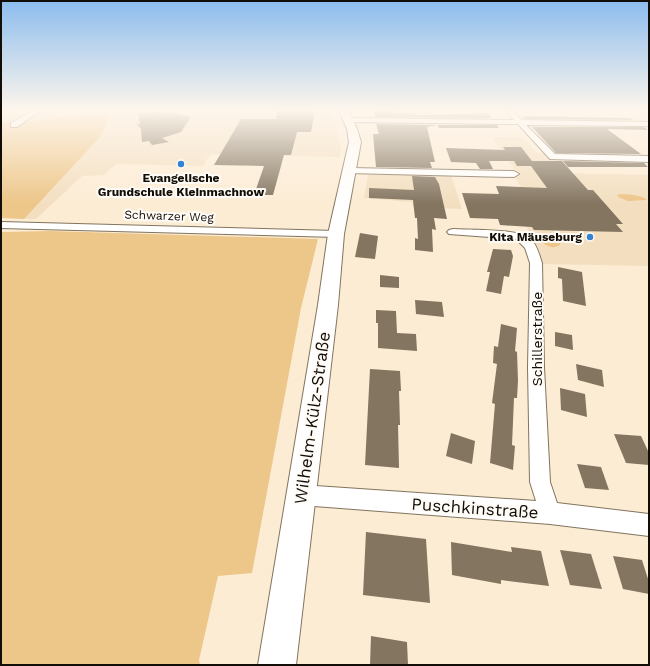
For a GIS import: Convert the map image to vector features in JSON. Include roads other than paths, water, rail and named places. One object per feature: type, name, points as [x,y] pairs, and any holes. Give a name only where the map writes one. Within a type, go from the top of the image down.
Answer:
[{"type":"street","name":"Wilhelm-Külz-Straße","points":[[277,665],[302,495],[328,305],[336,234],[355,142]]},
{"type":"street","points":[[539,142],[552,157],[649,159]]},
{"type":"street","points":[[350,171],[514,174]]},
{"type":"street","name":"Schwarzer Weg","points":[[1,225],[336,234]]},
{"type":"street","name":"Schillerstraße","points":[[452,232],[519,236],[526,240],[531,248],[536,268],[536,367],[540,482],[550,513]]},
{"type":"street","name":"Puschkinstraße","points":[[302,495],[550,513],[649,525]]},
{"type":"place","name":"Evangelische Grundschule Kleinmachnow","points":[[181,164]]},
{"type":"place","name":"Kita Mäuseburg","points":[[590,237]]}]
